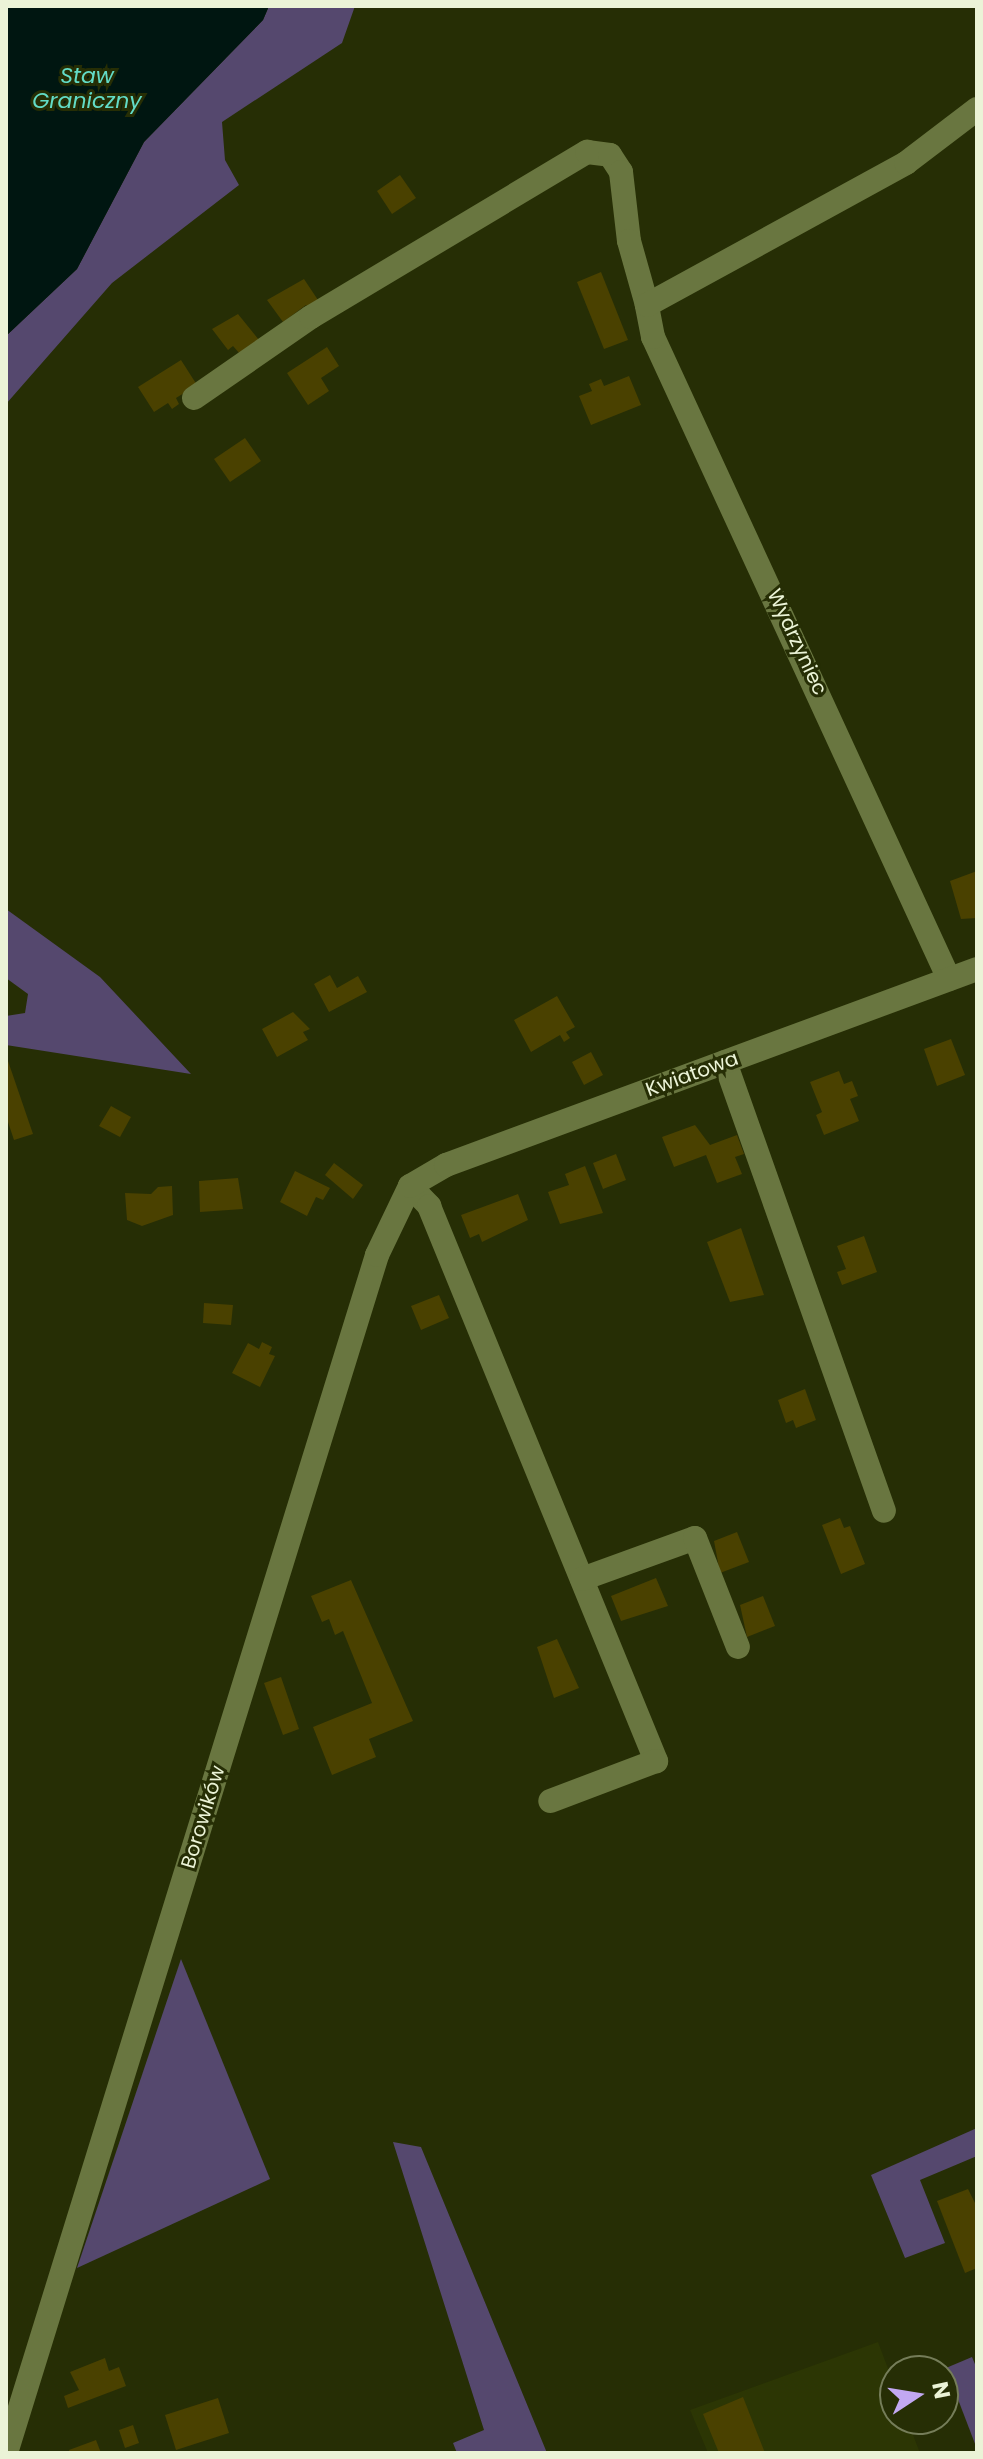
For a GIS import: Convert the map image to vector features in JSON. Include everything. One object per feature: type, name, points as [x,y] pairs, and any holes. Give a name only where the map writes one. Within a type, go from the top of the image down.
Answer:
[{"type":"street","points":[[647,305],[869,185],[977,109]]},
{"type":"street","name":"Wydrzyniec","points":[[194,398],[311,317],[587,152],[610,155],[621,172],[629,241],[653,337],[949,979]]},
{"type":"street","name":"Kwiatowa","points":[[410,1186],[446,1165],[977,969]]},
{"type":"street","points":[[725,1062],[884,1511]]},
{"type":"street","points":[[410,1186],[429,1206],[656,1761],[550,1801]]},
{"type":"street","name":"Borowików","points":[[6,2453],[377,1255],[410,1186]]},
{"type":"street","points":[[582,1579],[695,1538],[738,1647]]},
{"type":"shaded area","points":[[269,6],[355,6],[342,43],[222,122],[225,160],[239,185],[112,283],[6,404],[6,336],[77,269],[144,142],[263,20]]},
{"type":"shaded area","points":[[6,909],[100,977],[191,1074],[6,1045],[6,1016],[25,1013],[28,994],[6,978]]},
{"type":"shaded area","points":[[181,1959],[270,2179],[77,2268]]},
{"type":"shaded area","points":[[977,2128],[977,2156],[920,2180],[945,2243],[905,2258],[871,2175]]},
{"type":"shaded area","points":[[393,2142],[421,2147],[547,2453],[457,2453],[453,2443],[484,2430]]},
{"type":"shaded area","points":[[878,2342],[883,2355],[879,2355],[879,2435],[913,2435],[920,2453],[708,2453],[690,2410]]},
{"type":"shaded area","points":[[972,2357],[977,2369],[977,2449],[959,2402],[959,2362]]},
{"type":"water","name":"Staw Graniczny","points":[[6,6],[269,6],[263,20],[144,142],[77,269],[6,336]]},
{"type":"building","points":[[400,175],[416,198],[392,214],[377,191]]},
{"type":"building","points":[[601,272],[628,340],[604,349],[577,282]]},
{"type":"building","points":[[304,279],[320,303],[310,311],[306,305],[283,322],[267,300]]},
{"type":"building","points":[[238,314],[259,340],[240,354],[233,346],[228,350],[212,329]]},
{"type":"building","points":[[327,347],[339,366],[321,378],[329,391],[308,405],[287,373]]},
{"type":"building","points":[[181,360],[197,385],[176,398],[179,404],[172,409],[168,403],[154,412],[138,387]]},
{"type":"building","points":[[629,376],[641,405],[591,425],[579,396],[592,391],[589,384],[601,379],[604,386]]},
{"type":"building","points":[[245,438],[261,461],[230,482],[214,459]]},
{"type":"building","points":[[977,871],[977,918],[961,919],[950,881]]},
{"type":"building","points":[[330,975],[337,988],[358,976],[367,992],[329,1012],[314,984]]},
{"type":"building","points":[[557,996],[575,1027],[566,1032],[570,1038],[564,1042],[560,1035],[531,1052],[514,1020]]},
{"type":"building","points":[[293,1012],[310,1029],[303,1032],[308,1040],[277,1057],[262,1029]]},
{"type":"building","points":[[951,1039],[965,1075],[937,1086],[924,1049]]},
{"type":"building","points":[[591,1052],[603,1075],[584,1085],[572,1062]]},
{"type":"building","points":[[8,1061],[33,1134],[14,1140],[6,1116]]},
{"type":"building","points":[[839,1071],[844,1084],[852,1081],[858,1096],[850,1099],[859,1121],[824,1135],[816,1115],[822,1112],[810,1082]]},
{"type":"building","points":[[111,1106],[131,1117],[120,1137],[99,1126]]},
{"type":"building","points":[[695,1125],[710,1145],[737,1135],[744,1154],[735,1157],[742,1174],[717,1183],[706,1155],[674,1167],[662,1137]]},
{"type":"building","points":[[616,1154],[626,1180],[603,1189],[593,1163]]},
{"type":"building","points":[[334,1163],[363,1185],[353,1199],[325,1175]]},
{"type":"building","points":[[585,1166],[603,1213],[560,1224],[548,1192],[569,1185],[565,1174]]},
{"type":"building","points":[[295,1171],[330,1188],[323,1200],[316,1197],[307,1216],[280,1202]]},
{"type":"building","points":[[238,1178],[243,1209],[200,1212],[199,1181]]},
{"type":"building","points":[[172,1186],[173,1215],[142,1226],[127,1220],[125,1193],[151,1194],[158,1187]]},
{"type":"building","points":[[518,1194],[528,1220],[482,1242],[479,1234],[470,1238],[461,1215]]},
{"type":"building","points":[[741,1228],[764,1295],[730,1302],[707,1242]]},
{"type":"building","points":[[864,1236],[877,1272],[842,1285],[837,1272],[846,1269],[837,1246]]},
{"type":"building","points":[[439,1295],[449,1318],[421,1330],[411,1306]]},
{"type":"building","points":[[204,1303],[233,1305],[231,1325],[203,1323]]},
{"type":"building","points":[[262,1342],[272,1347],[269,1354],[275,1356],[260,1387],[232,1373],[248,1343],[259,1349]]},
{"type":"building","points":[[805,1389],[816,1420],[796,1428],[793,1420],[786,1423],[778,1400]]},
{"type":"building","points":[[840,1518],[844,1528],[850,1526],[865,1564],[841,1574],[822,1525]]},
{"type":"building","points":[[737,1532],[749,1562],[720,1573],[714,1541]]},
{"type":"building","points":[[656,1578],[668,1606],[621,1621],[611,1596]]},
{"type":"building","points":[[351,1580],[413,1721],[369,1739],[376,1757],[332,1775],[313,1727],[372,1703],[343,1631],[335,1635],[329,1619],[322,1622],[311,1596]]},
{"type":"building","points":[[763,1596],[775,1626],[747,1637],[740,1605]]},
{"type":"building","points":[[557,1639],[579,1688],[554,1698],[537,1647]]},
{"type":"building","points":[[281,1677],[299,1729],[283,1735],[264,1683]]},
{"type":"building","points":[[968,2189],[977,2207],[977,2268],[965,2273],[937,2201]]},
{"type":"building","points":[[105,2358],[109,2371],[119,2367],[126,2386],[68,2408],[64,2396],[79,2390],[70,2372]]},
{"type":"building","points":[[743,2397],[765,2453],[719,2453],[703,2414]]},
{"type":"building","points":[[218,2398],[229,2433],[176,2450],[165,2415]]},
{"type":"building","points":[[133,2425],[139,2443],[125,2448],[119,2430]]},
{"type":"building","points":[[96,2440],[101,2453],[70,2453],[69,2450]]}]
